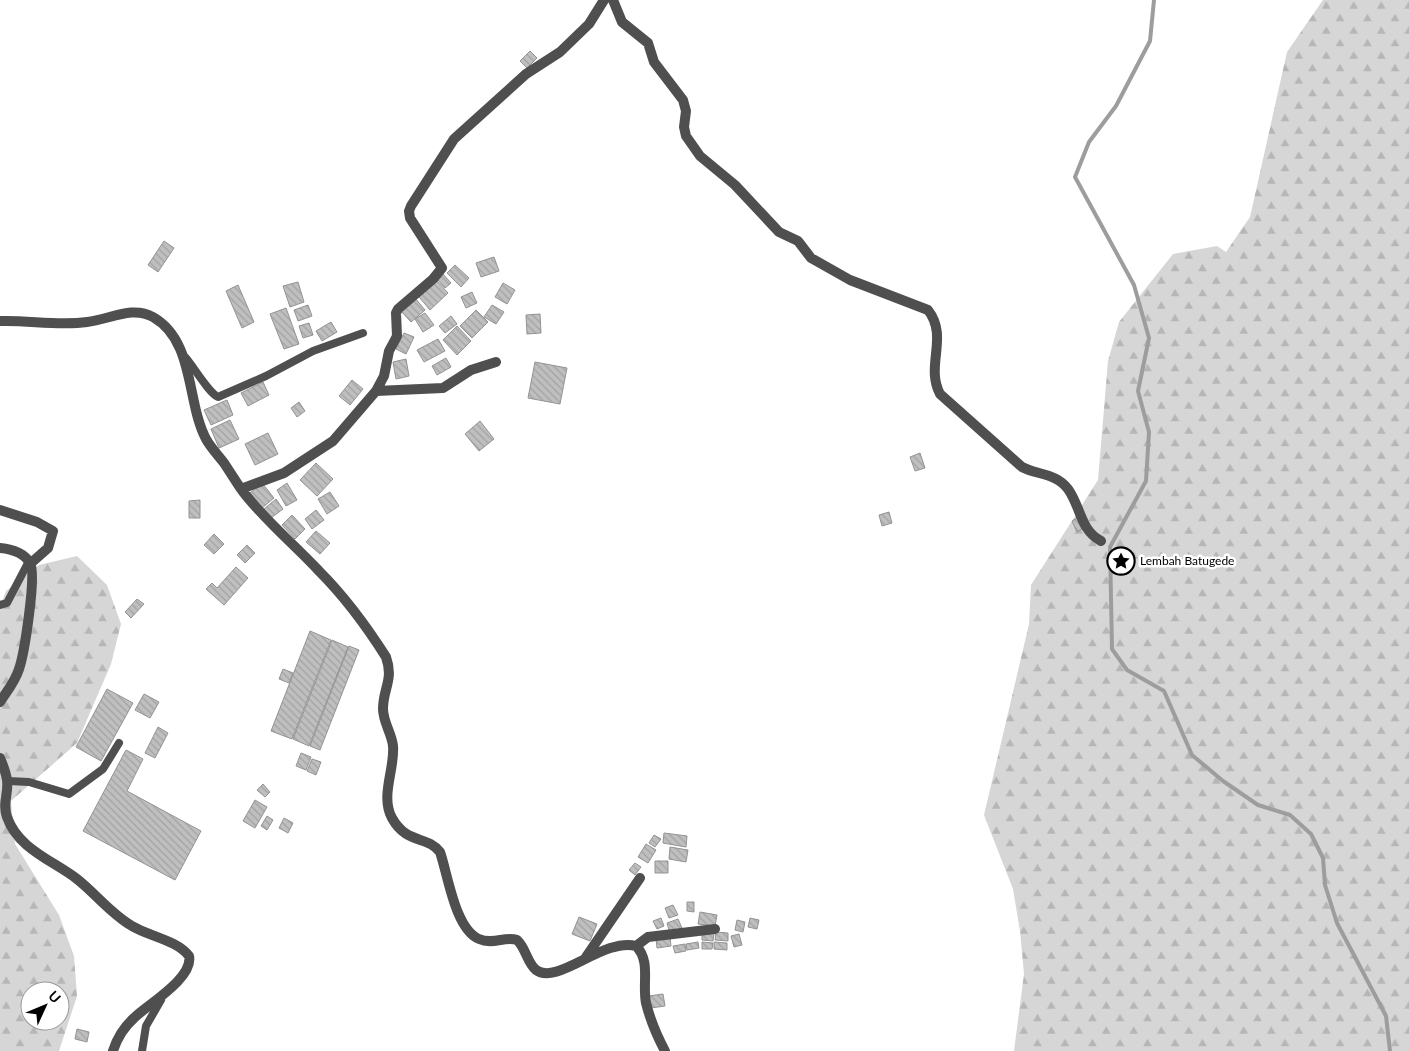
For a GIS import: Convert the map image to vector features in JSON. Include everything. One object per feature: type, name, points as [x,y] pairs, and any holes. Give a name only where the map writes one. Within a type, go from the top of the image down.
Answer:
[{"type":"street","points":[[241,489],[284,473],[333,441],[376,391],[384,376],[389,350],[398,336],[396,313],[398,309],[433,279],[442,268],[410,218],[409,211],[411,206],[454,139],[526,74],[560,52],[589,24],[604,0]]},
{"type":"street","points":[[613,0],[622,22],[648,43],[654,62],[683,100],[686,111],[684,127],[686,136],[700,156],[735,185],[779,232],[798,241],[811,258],[850,280],[928,310],[936,320],[937,354],[934,382],[940,394],[1022,467],[1031,472],[1044,472],[1067,488],[1080,512],[1084,526],[1092,536],[1101,541]]},
{"type":"street","points":[[0,321],[45,324],[88,322],[123,314],[138,313],[151,316],[162,323],[176,340],[182,354],[196,413],[206,438],[241,489],[320,572],[386,657],[390,668],[390,680],[383,711],[393,748],[388,794],[389,809],[395,823],[407,836],[432,844],[440,852],[465,927],[480,939],[491,942],[508,938],[518,940],[535,969],[542,973],[558,972],[586,957],[622,944],[636,946],[648,937],[715,929]]},
{"type":"street","points":[[376,391],[443,388],[471,370],[496,362]]},
{"type":"street","points":[[0,510],[37,522],[53,531],[48,548],[30,562]]},
{"type":"street","points":[[0,548],[17,552],[30,562],[33,572],[23,655],[15,680],[0,702]]},
{"type":"street","points":[[0,758],[8,781],[4,804],[7,818],[22,839],[35,852],[76,878],[121,920],[187,953],[189,963],[165,994],[132,1020],[117,1040],[113,1051]]},
{"type":"street","points":[[586,957],[640,878]]},
{"type":"street","points":[[636,946],[645,960],[646,1002],[657,1037],[665,1051]]},
{"type":"lane","points":[[182,354],[200,374],[211,394],[218,397],[266,376],[313,351],[363,333]]},
{"type":"lane","points":[[0,605],[7,603],[30,562]]},
{"type":"lane","points":[[8,781],[29,782],[69,794],[103,769],[119,743]]},
{"type":"lane","points":[[142,1051],[148,1019],[165,994]]},
{"type":"green space","points":[[1323,0],[1409,0],[1409,1051],[1014,1051],[1024,974],[1020,931],[1013,889],[984,815],[1029,624],[1031,585],[1098,480],[1108,361],[1119,322],[1173,254],[1217,246],[1226,252],[1250,217],[1287,52]]},
{"type":"green space","points":[[77,556],[107,585],[121,624],[111,664],[77,743],[11,801],[15,844],[59,915],[74,956],[77,996],[70,1017],[70,981],[20,981],[20,1031],[66,1031],[59,1051],[0,1051],[0,607],[6,591],[39,565]]},
{"type":"building","points":[[530,51],[537,58],[527,68],[520,61]]},
{"type":"building","points":[[164,241],[174,248],[158,272],[148,265]]},
{"type":"building","points":[[494,257],[499,271],[481,277],[476,263]]},
{"type":"building","points":[[455,265],[469,278],[461,287],[447,273]]},
{"type":"building","points":[[443,274],[451,283],[445,288],[437,279]]},
{"type":"building","points":[[437,281],[448,293],[430,310],[419,297]]},
{"type":"building","points":[[298,282],[304,302],[290,307],[283,286]]},
{"type":"building","points":[[503,283],[515,290],[507,304],[495,297]]},
{"type":"building","points":[[238,285],[254,322],[242,328],[226,291]]},
{"type":"building","points":[[472,292],[477,303],[466,308],[461,297]]},
{"type":"building","points":[[415,298],[425,310],[411,322],[401,311]]},
{"type":"building","points":[[308,305],[312,316],[298,321],[294,310]]},
{"type":"building","points":[[492,305],[504,312],[496,324],[484,317]]},
{"type":"building","points":[[286,308],[299,344],[284,349],[270,314]]},
{"type":"building","points":[[476,310],[488,322],[472,338],[460,326]]},
{"type":"building","points":[[425,313],[434,325],[423,332],[415,319]]},
{"type":"building","points":[[540,314],[541,333],[527,334],[526,315]]},
{"type":"building","points":[[451,316],[457,324],[445,333],[439,326]]},
{"type":"building","points":[[331,322],[337,332],[322,341],[316,331]]},
{"type":"building","points":[[309,323],[313,335],[303,338],[299,326]]},
{"type":"building","points":[[457,326],[471,341],[457,355],[443,340]]},
{"type":"building","points":[[404,333],[414,337],[406,354],[396,349]]},
{"type":"building","points":[[438,339],[445,351],[424,362],[417,350]]},
{"type":"building","points":[[446,358],[451,367],[437,375],[432,366]]},
{"type":"building","points":[[406,359],[409,376],[396,379],[393,362]]},
{"type":"building","points":[[535,362],[567,368],[560,404],[528,398]]},
{"type":"building","points":[[352,380],[363,389],[350,405],[339,396]]},
{"type":"building","points":[[263,382],[269,395],[248,406],[241,393]]},
{"type":"building","points":[[227,400],[233,415],[211,425],[204,410]]},
{"type":"building","points":[[299,402],[305,411],[297,417],[291,408]]},
{"type":"building","points":[[230,420],[239,439],[219,448],[211,429]]},
{"type":"building","points":[[480,421],[494,439],[479,451],[465,434]]},
{"type":"building","points":[[268,433],[278,454],[255,465],[245,444]]},
{"type":"building","points":[[920,453],[925,468],[915,471],[910,457]]},
{"type":"building","points":[[316,463],[333,479],[317,496],[300,480]]},
{"type":"building","points":[[262,483],[274,498],[262,508],[250,493]]},
{"type":"building","points":[[287,483],[297,500],[286,506],[277,490]]},
{"type":"building","points":[[330,492],[339,506],[327,514],[318,499]]},
{"type":"building","points":[[276,499],[283,509],[271,518],[264,509]]},
{"type":"building","points":[[200,500],[200,518],[189,518],[189,501]]},
{"type":"building","points":[[316,510],[324,520],[312,529],[305,519]]},
{"type":"building","points":[[889,512],[892,523],[882,526],[879,515]]},
{"type":"building","points":[[292,515],[305,529],[295,539],[282,525]]},
{"type":"building","points":[[1077,518],[1082,529],[1077,532],[1072,521]]},
{"type":"building","points":[[316,531],[330,543],[320,554],[306,542]]},
{"type":"building","points":[[214,534],[224,544],[214,554],[204,545]]},
{"type":"building","points":[[247,545],[255,553],[245,563],[237,555]]},
{"type":"building","points":[[236,567],[248,578],[224,605],[206,589],[212,583],[217,588]]},
{"type":"building","points":[[137,599],[144,604],[131,618],[125,612]]},
{"type":"building","points":[[310,631],[331,640],[292,739],[271,731]]},
{"type":"building","points":[[332,640],[348,647],[309,746],[293,739]]},
{"type":"building","points":[[349,646],[359,650],[320,750],[310,746]]},
{"type":"building","points":[[283,669],[293,673],[289,683],[279,679]]},
{"type":"building","points":[[107,689],[133,703],[101,761],[76,747]]},
{"type":"building","points":[[144,694],[159,702],[150,718],[135,710]]},
{"type":"building","points":[[158,727],[168,733],[155,758],[145,753]]},
{"type":"building","points":[[126,750],[143,759],[127,791],[201,831],[175,880],[83,831]]},
{"type":"building","points":[[301,753],[311,757],[306,770],[296,766]]},
{"type":"building","points":[[312,759],[321,762],[316,775],[307,771]]},
{"type":"building","points":[[263,784],[270,792],[265,797],[257,790]]},
{"type":"building","points":[[255,800],[267,807],[255,828],[243,821]]},
{"type":"building","points":[[267,816],[273,820],[267,830],[261,826]]},
{"type":"building","points":[[284,818],[293,823],[288,833],[279,828]]},
{"type":"building","points":[[664,833],[687,836],[686,847],[663,843]]},
{"type":"building","points":[[654,835],[661,839],[655,847],[649,843]]},
{"type":"building","points":[[646,844],[656,850],[648,863],[638,857]]},
{"type":"building","points":[[670,847],[688,850],[686,862],[669,859]]},
{"type":"building","points":[[655,861],[668,861],[668,873],[655,873]]},
{"type":"building","points":[[635,863],[641,867],[635,875],[629,870]]},
{"type":"building","points":[[687,902],[694,902],[694,912],[687,911]]},
{"type":"building","points":[[673,905],[678,915],[669,918],[665,908]]},
{"type":"building","points":[[700,912],[717,915],[715,926],[698,924]]},
{"type":"building","points":[[579,917],[597,924],[590,941],[572,934]]},
{"type":"building","points":[[661,918],[664,926],[657,929],[653,921]]},
{"type":"building","points":[[750,918],[759,920],[757,929],[748,927]]},
{"type":"building","points":[[678,919],[682,928],[670,933],[667,923]]},
{"type":"building","points":[[737,920],[745,922],[743,932],[735,930]]},
{"type":"building","points":[[702,932],[714,933],[713,941],[702,940]]},
{"type":"building","points":[[716,932],[728,933],[728,941],[715,940]]},
{"type":"building","points":[[739,934],[742,945],[734,947],[731,936]]},
{"type":"building","points":[[670,937],[671,946],[657,948],[656,938]]},
{"type":"building","points":[[698,942],[699,948],[687,950],[686,944]]},
{"type":"building","points":[[702,942],[713,943],[712,949],[702,949]]},
{"type":"building","points":[[714,942],[727,943],[727,950],[714,949]]},
{"type":"building","points":[[685,944],[686,951],[675,953],[673,946]]},
{"type":"building","points":[[663,994],[665,1006],[651,1008],[649,996]]},
{"type":"building","points":[[77,1029],[89,1032],[87,1042],[75,1039]]},
{"type":"waterway","points":[[1154,0],[1150,41],[1116,106],[1089,142],[1075,177],[1134,285],[1149,338],[1138,391],[1149,432],[1146,481],[1110,547],[1112,649],[1127,670],[1164,691],[1192,755],[1223,781],[1258,805],[1290,815],[1311,834],[1323,858],[1325,885],[1337,923],[1386,1016],[1390,1051]]},
{"type":"place","name":"Lembah Batugede","points":[[1121,561]]}]
